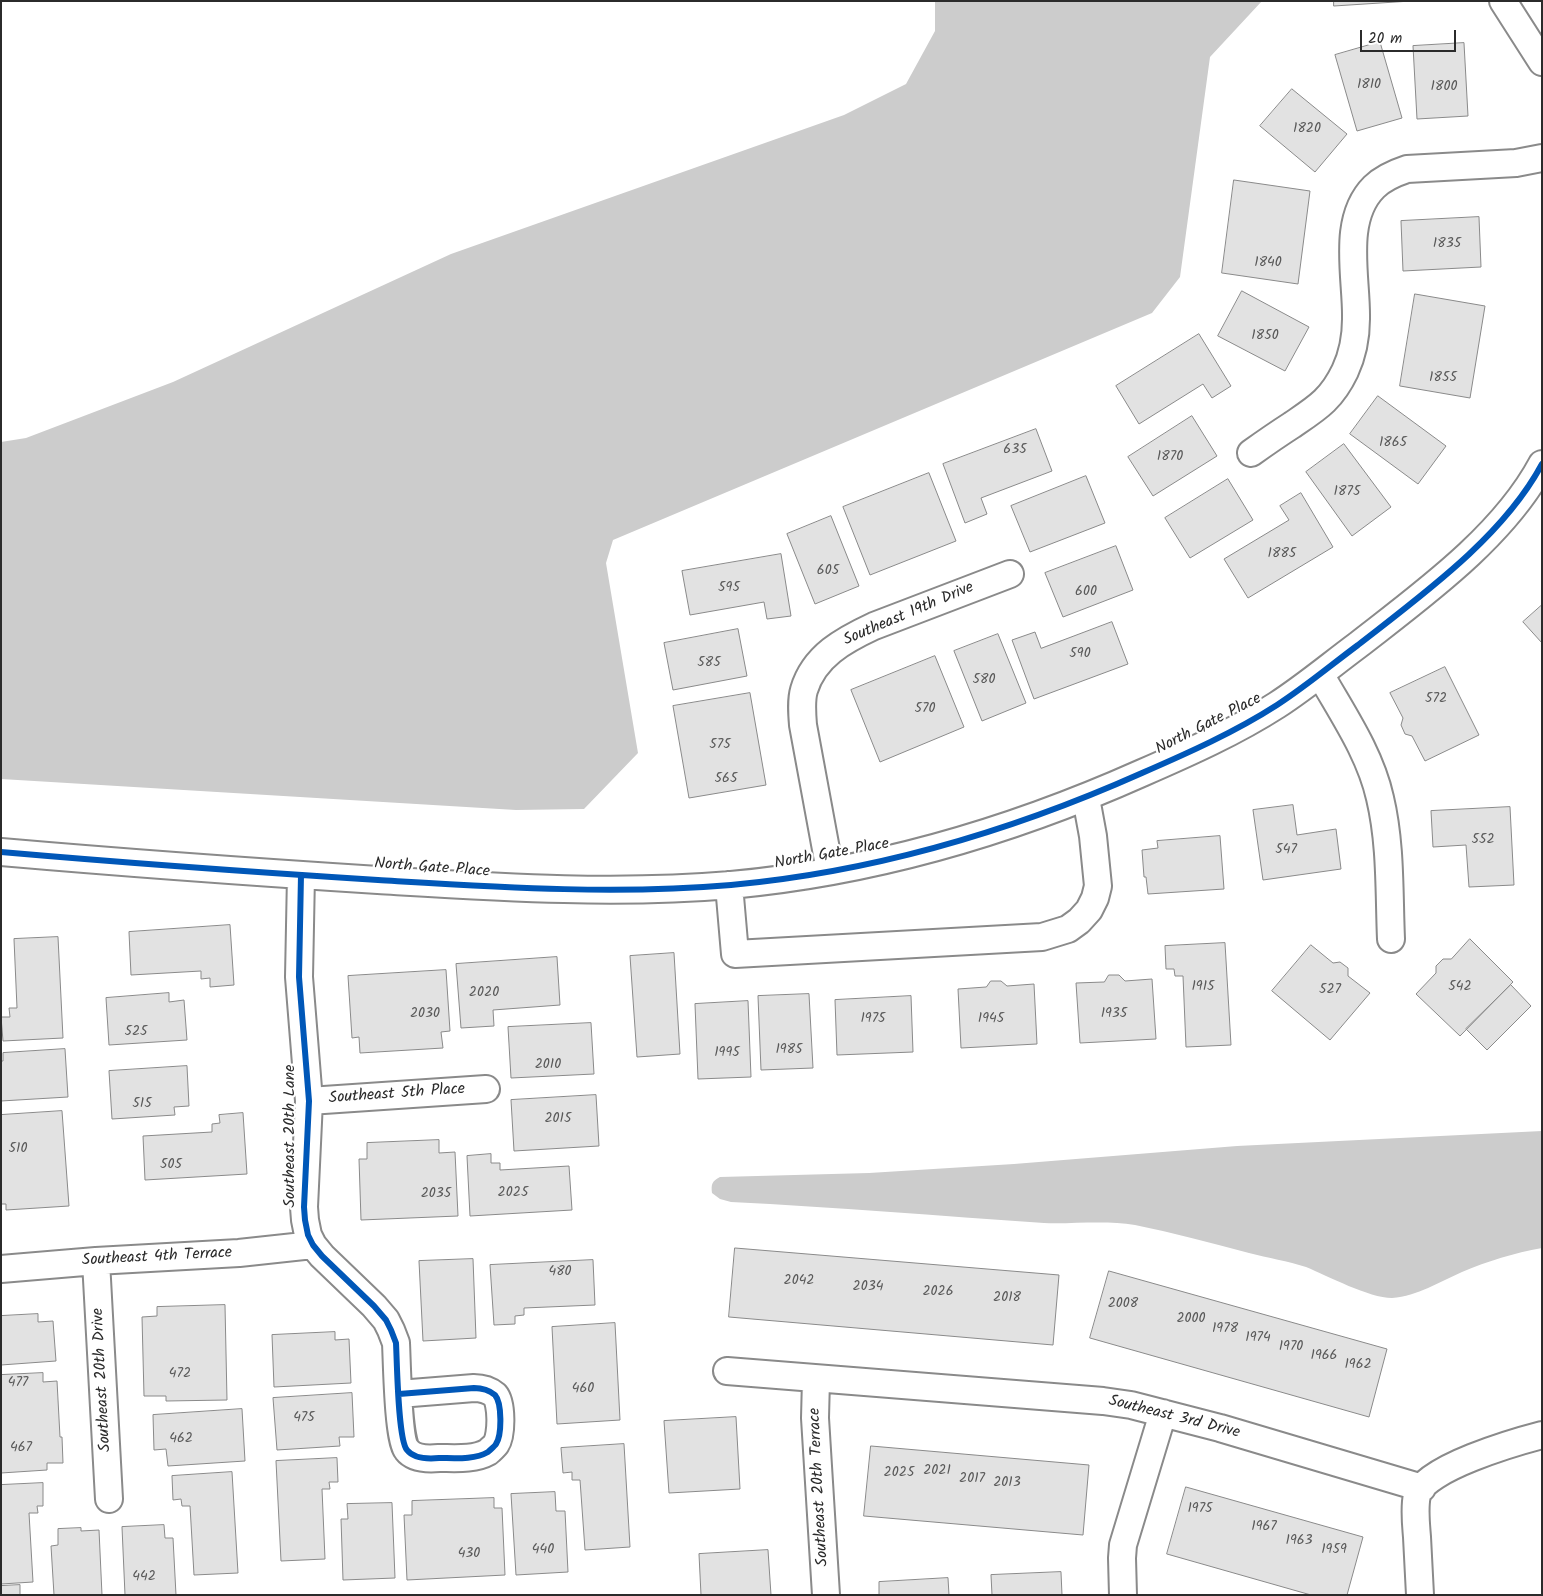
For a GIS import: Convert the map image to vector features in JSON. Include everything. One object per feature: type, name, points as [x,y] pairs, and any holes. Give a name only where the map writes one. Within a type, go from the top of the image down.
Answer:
[{"type":"street","points":[[1504,1],[1542,62]]},
{"type":"street","points":[[1251,453],[1319,407],[1333,390],[1346,369],[1351,354],[1356,322],[1353,235],[1357,215],[1364,198],[1374,186],[1392,174],[1407,169],[1516,163],[1542,158]]},
{"type":"street","name":"North Gate Place","points":[[1,852],[300,875],[561,890],[674,889],[729,885],[830,871],[908,856],[1035,817],[1086,798],[1229,732],[1276,705],[1320,674],[1431,587],[1498,525],[1539,476]]},
{"type":"street","name":"Southeast 19th Drive","points":[[830,871],[803,724],[802,705],[804,690],[812,672],[825,655],[852,636],[1010,574]]},
{"type":"street","points":[[1320,674],[1367,759],[1380,797],[1387,846],[1391,939]]},
{"type":"street","points":[[729,885],[735,954],[1042,937],[1068,929],[1089,910],[1095,898],[1098,886],[1094,836],[1086,798]]},
{"type":"street","name":"Southeast 20th Lane","points":[[300,875],[299,977],[308,1101],[304,1207],[308,1235],[322,1256],[386,1320],[396,1344],[399,1394]]},
{"type":"street","name":"Southeast 5th Place","points":[[308,1101],[486,1090]]},
{"type":"street","name":"Southeast 4th Terrace","points":[[1,1269],[96,1261],[239,1253],[313,1245]]},
{"type":"street","name":"Southeast 20th Drive","points":[[96,1261],[109,1499]]},
{"type":"street","name":"Southeast 3rd Drive","points":[[727,1371],[1103,1401],[1163,1413],[1220,1428],[1422,1488]]},
{"type":"street","name":"Southeast 20th Terrace","points":[[816,1379],[815,1418],[826,1595]]},
{"type":"street","points":[[1123,1595],[1123,1545],[1163,1413]]},
{"type":"street","points":[[1420,1595],[1416,1518],[1417,1494],[1426,1481],[1451,1467],[1512,1443],[1542,1435]]},
{"type":"shaded area","points":[[935,1],[1262,1],[1210,57],[1180,277],[1152,313],[613,540],[606,563],[638,753],[584,809],[516,810],[1,779],[1,442],[26,438],[173,382],[451,254],[844,115],[906,84],[935,31]]},
{"type":"shaded area","points":[[1542,1131],[1542,1248],[1491,1261],[1462,1272],[1420,1292],[1392,1298],[1360,1291],[1299,1265],[1135,1225],[1101,1222],[1044,1223],[731,1202],[720,1199],[712,1193],[714,1181],[720,1177],[869,1173],[1014,1164],[1237,1146]]},
{"type":"building","points":[[1334,1],[1411,1],[1334,6]]},
{"type":"building","points":[[1380,42],[1402,118],[1357,131],[1335,55]]},
{"type":"building","points":[[1464,43],[1468,116],[1417,119],[1413,46]]},
{"type":"building","points":[[1292,89],[1347,134],[1315,172],[1260,126]]},
{"type":"building","points":[[1234,180],[1310,191],[1298,284],[1222,273]]},
{"type":"building","points":[[1479,217],[1481,267],[1403,271],[1401,221]]},
{"type":"building","points":[[1242,291],[1309,327],[1285,371],[1218,336]]},
{"type":"building","points":[[1415,294],[1485,306],[1470,398],[1400,386]]},
{"type":"building","points":[[1199,334],[1231,386],[1212,398],[1203,384],[1139,424],[1116,386]]},
{"type":"building","points":[[1378,396],[1446,446],[1418,484],[1350,434]]},
{"type":"building","points":[[1192,416],[1217,456],[1153,496],[1128,457]]},
{"type":"building","points":[[1036,429],[1052,471],[981,498],[987,514],[965,523],[943,464]]},
{"type":"building","points":[[1344,444],[1391,507],[1352,536],[1306,472]]},
{"type":"building","points":[[929,473],[956,541],[870,575],[843,507]]},
{"type":"building","points":[[1086,476],[1105,523],[1030,552],[1011,506]]},
{"type":"building","points":[[1228,479],[1253,520],[1190,558],[1165,518]]},
{"type":"building","points":[[1301,493],[1333,547],[1248,598],[1224,559],[1289,520],[1280,506]]},
{"type":"building","points":[[831,516],[859,586],[815,604],[787,534]]},
{"type":"building","points":[[1116,546],[1133,590],[1063,617],[1045,573]]},
{"type":"building","points":[[781,554],[791,616],[767,619],[764,602],[690,615],[682,571]]},
{"type":"building","points":[[1542,605],[1542,643],[1523,622]]},
{"type":"building","points":[[1112,622],[1128,664],[1034,699],[1012,640],[1035,632],[1041,648]]},
{"type":"building","points":[[738,629],[747,676],[673,690],[664,643]]},
{"type":"building","points":[[998,634],[1026,703],[982,721],[954,651]]},
{"type":"building","points":[[935,656],[964,727],[880,762],[851,690]]},
{"type":"building","points":[[1445,667],[1479,735],[1425,761],[1412,736],[1405,734],[1401,725],[1403,718],[1390,693]]},
{"type":"building","points":[[750,693],[766,785],[689,798],[673,706]]},
{"type":"building","points":[[1293,805],[1297,835],[1336,829],[1341,869],[1263,880],[1253,810]]},
{"type":"building","points":[[1510,807],[1514,885],[1469,887],[1466,845],[1433,847],[1431,811]]},
{"type":"building","points":[[1220,836],[1224,889],[1148,894],[1146,877],[1144,877],[1142,850],[1158,848],[1157,841]]},
{"type":"building","points":[[230,925],[234,985],[210,987],[210,978],[201,979],[201,971],[131,975],[129,932]]},
{"type":"building","points":[[58,937],[63,1038],[3,1041],[1,1017],[10,1017],[9,1008],[17,1008],[14,939]]},
{"type":"building","points":[[1470,939],[1513,982],[1460,1036],[1416,994],[1436,973],[1436,966],[1443,959],[1451,959]]},
{"type":"building","points":[[1225,943],[1231,1045],[1186,1047],[1183,976],[1175,976],[1174,969],[1166,969],[1165,946]]},
{"type":"building","points":[[1311,945],[1333,963],[1340,962],[1348,968],[1348,976],[1370,993],[1330,1040],[1272,991]]},
{"type":"building","points":[[674,953],[680,1054],[637,1057],[630,956]]},
{"type":"building","points":[[557,957],[560,1005],[493,1010],[494,1026],[461,1028],[456,964]]},
{"type":"building","points":[[446,970],[450,1031],[441,1032],[443,1048],[360,1053],[359,1037],[352,1038],[348,976]]},
{"type":"building","points":[[1109,975],[1119,975],[1125,981],[1152,979],[1156,1039],[1080,1043],[1076,983],[1104,982]]},
{"type":"building","points":[[991,981],[1001,981],[1007,986],[1034,984],[1037,1044],[961,1048],[958,989],[986,987]]},
{"type":"building","points":[[1511,985],[1531,1006],[1487,1050],[1466,1029]]},
{"type":"building","points":[[169,993],[169,1002],[184,1000],[187,1040],[109,1045],[106,998]]},
{"type":"building","points":[[809,994],[813,1068],[761,1070],[758,996]]},
{"type":"building","points":[[911,996],[913,1052],[837,1055],[835,1000]]},
{"type":"building","points":[[748,1001],[751,1077],[698,1079],[695,1004]]},
{"type":"building","points":[[591,1023],[594,1074],[511,1078],[508,1027]]},
{"type":"building","points":[[65,1049],[68,1097],[1,1101],[1,1061],[3,1061],[3,1053]]},
{"type":"building","points":[[187,1066],[189,1106],[174,1107],[175,1115],[112,1119],[109,1071]]},
{"type":"building","points":[[596,1095],[599,1146],[514,1151],[511,1100]]},
{"type":"building","points":[[62,1111],[69,1206],[6,1210],[6,1204],[1,1204],[1,1115]]},
{"type":"building","points":[[243,1113],[247,1174],[145,1180],[143,1136],[212,1132],[212,1124],[220,1123],[219,1115]]},
{"type":"building","points":[[439,1140],[439,1153],[455,1152],[458,1216],[361,1220],[359,1159],[367,1159],[367,1143]]},
{"type":"building","points":[[491,1154],[491,1163],[500,1163],[500,1170],[569,1166],[572,1210],[470,1216],[467,1156]]},
{"type":"building","points":[[735,1248],[1059,1275],[1053,1345],[729,1317]]},
{"type":"building","points":[[473,1259],[476,1338],[423,1341],[419,1261]]},
{"type":"building","points":[[593,1260],[595,1305],[524,1308],[524,1315],[515,1316],[515,1324],[494,1325],[490,1265]]},
{"type":"building","points":[[1109,1271],[1387,1349],[1369,1417],[1090,1338]]},
{"type":"building","points":[[225,1305],[227,1400],[166,1401],[166,1396],[144,1396],[142,1317],[157,1316],[157,1307]]},
{"type":"building","points":[[38,1314],[38,1322],[53,1321],[56,1361],[1,1365],[1,1316]]},
{"type":"building","points":[[615,1323],[620,1420],[557,1424],[552,1327]]},
{"type":"building","points":[[335,1332],[335,1340],[349,1339],[351,1383],[274,1387],[272,1335]]},
{"type":"building","points":[[43,1373],[43,1382],[57,1381],[63,1463],[47,1463],[47,1470],[1,1473],[1,1375]]},
{"type":"building","points":[[352,1393],[354,1437],[339,1437],[340,1446],[277,1450],[273,1398]]},
{"type":"building","points":[[242,1409],[245,1461],[168,1466],[166,1449],[154,1450],[153,1415]]},
{"type":"building","points":[[736,1417],[740,1489],[669,1493],[664,1421]]},
{"type":"building","points":[[624,1444],[630,1547],[585,1550],[580,1480],[572,1480],[572,1472],[563,1473],[561,1448]]},
{"type":"building","points":[[871,1446],[1089,1465],[1083,1535],[864,1516]]},
{"type":"building","points":[[337,1458],[338,1482],[329,1482],[330,1489],[322,1489],[325,1559],[281,1561],[276,1461]]},
{"type":"building","points":[[232,1472],[238,1573],[194,1575],[190,1506],[182,1506],[181,1499],[173,1500],[172,1476]]},
{"type":"building","points":[[43,1483],[43,1506],[37,1506],[38,1513],[29,1513],[33,1582],[1,1584],[1,1485]]},
{"type":"building","points":[[1186,1487],[1363,1537],[1347,1595],[1311,1595],[1167,1554]]},
{"type":"building","points":[[555,1492],[556,1511],[565,1511],[568,1572],[516,1575],[511,1494]]},
{"type":"building","points":[[494,1498],[494,1508],[502,1508],[505,1575],[407,1580],[404,1515],[412,1515],[412,1501]]},
{"type":"building","points":[[392,1503],[395,1578],[343,1580],[341,1519],[348,1519],[347,1504]]},
{"type":"building","points":[[164,1525],[165,1538],[173,1538],[176,1595],[125,1595],[122,1527]]},
{"type":"building","points":[[81,1528],[81,1531],[99,1530],[102,1595],[54,1595],[51,1546],[58,1545],[58,1529]]},
{"type":"building","points":[[768,1550],[771,1595],[701,1595],[699,1554]]},
{"type":"building","points":[[1061,1572],[1062,1595],[992,1595],[991,1575]]},
{"type":"building","points":[[948,1578],[949,1595],[879,1595],[879,1582]]},
{"type":"building","points":[[20,1585],[20,1595],[1,1595],[1,1586]]},
{"type":"cycle path","points":[[1,852],[378,880],[599,890],[687,888],[784,879],[837,870],[941,846],[1043,813],[1093,794],[1194,750],[1261,715],[1318,676],[1408,606],[1459,563],[1506,516],[1526,491],[1542,464]]},
{"type":"cycle path","points":[[301,875],[299,977],[309,1101],[304,1207],[308,1235],[322,1256],[374,1306],[386,1320],[391,1330],[396,1343],[400,1417],[407,1450],[421,1458],[464,1458],[488,1452],[498,1440],[500,1427],[499,1405],[495,1395],[490,1392],[474,1388],[399,1394]]}]
